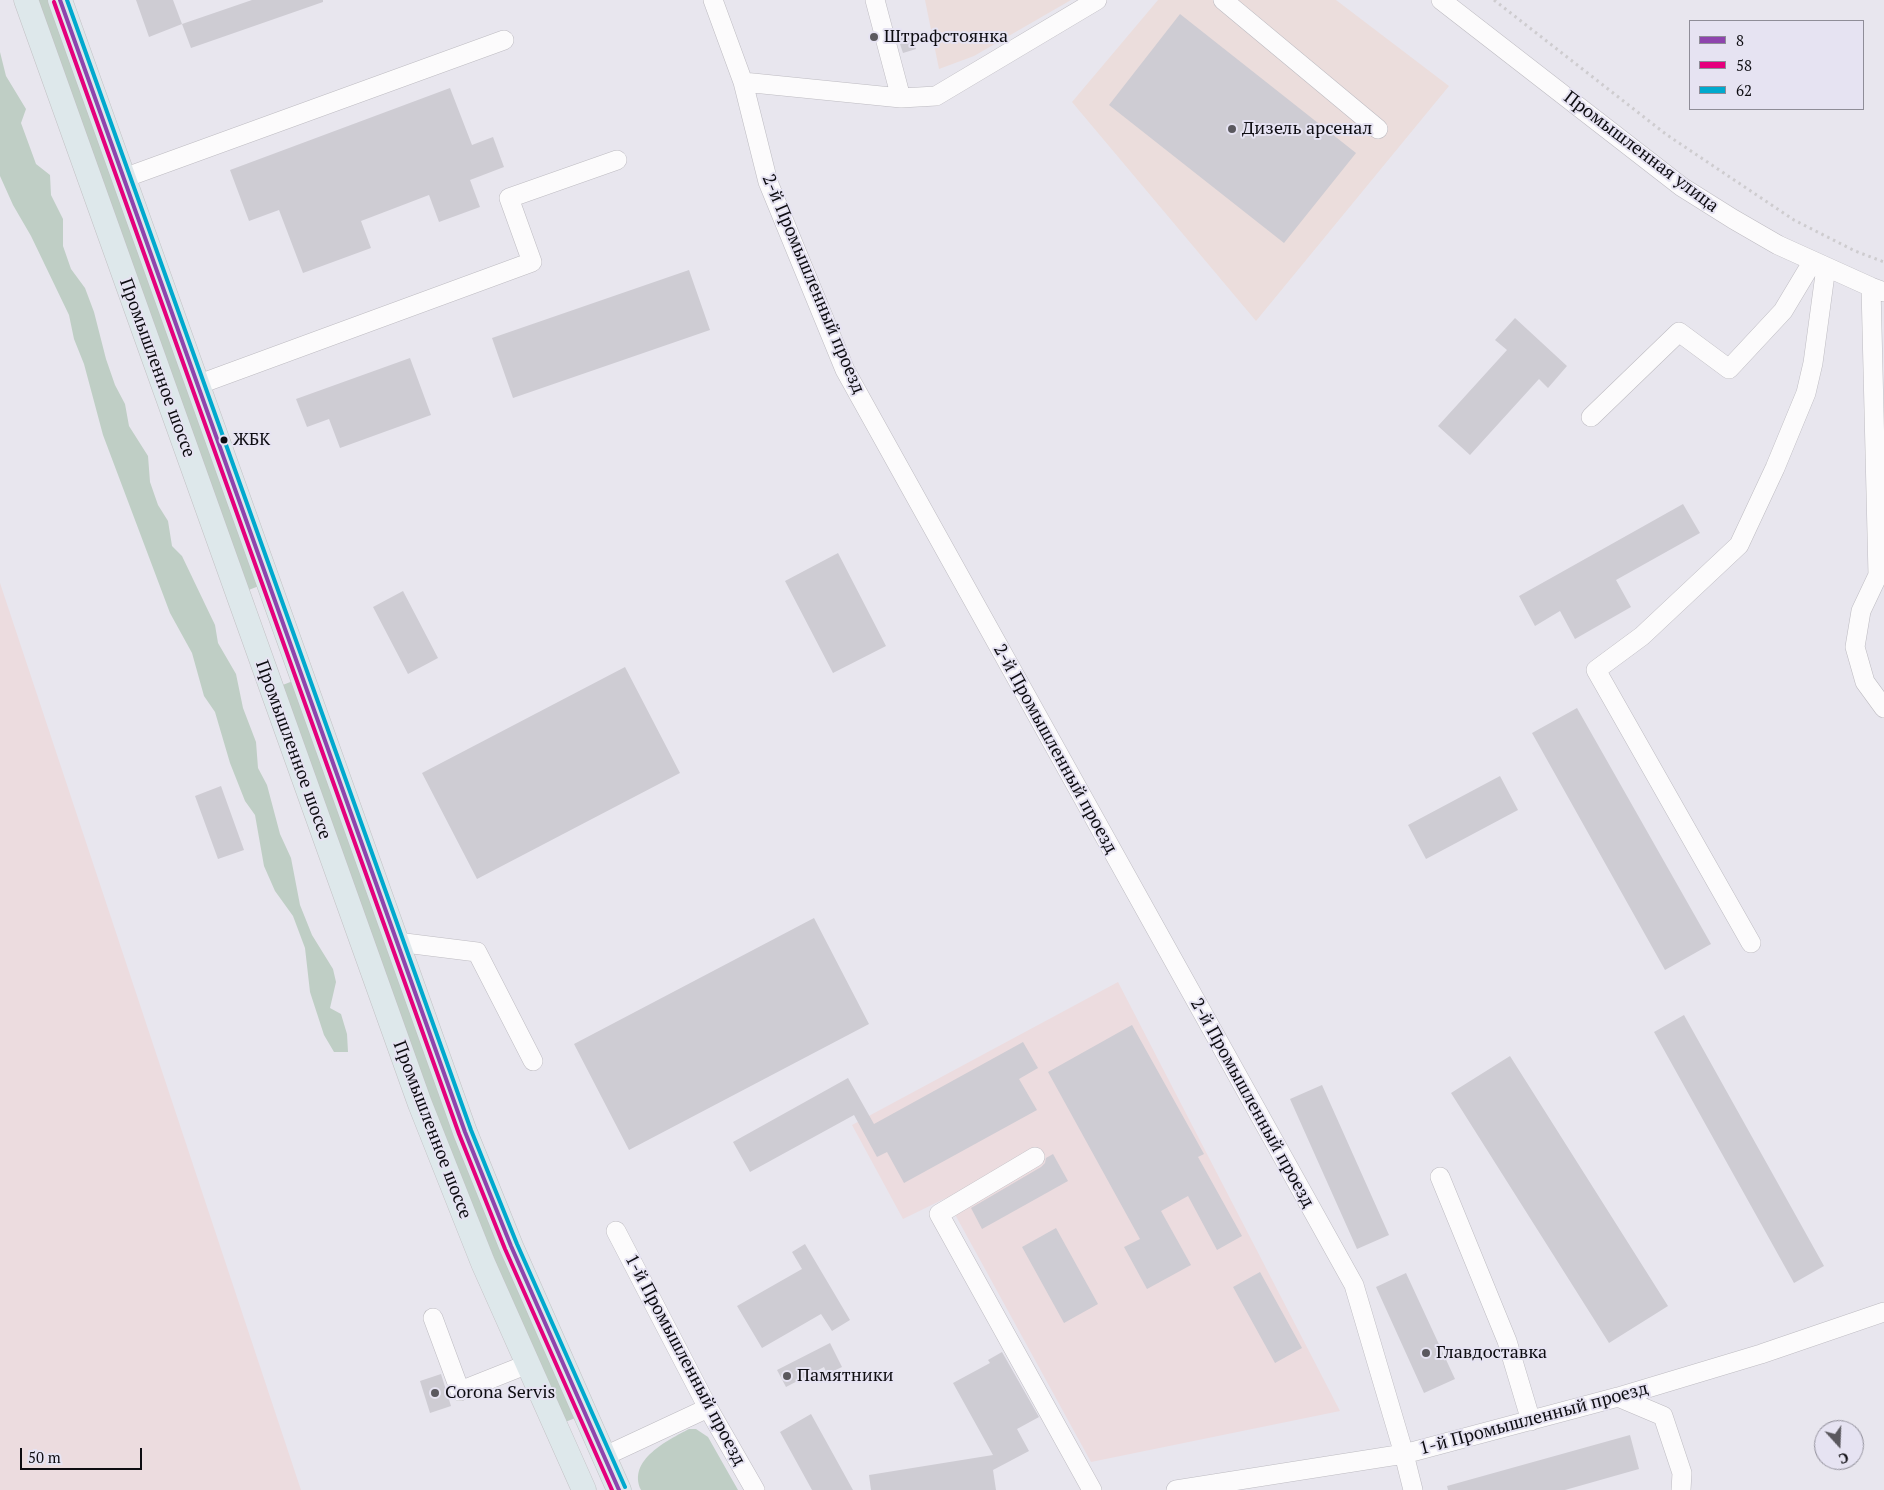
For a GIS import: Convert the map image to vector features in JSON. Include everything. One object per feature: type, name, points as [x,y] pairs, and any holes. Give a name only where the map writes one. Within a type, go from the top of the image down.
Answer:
[{"type":"main road","name":"Промышленное шоссе","points":[[26,0],[420,1104],[483,1263],[579,1480]]},
{"type":"main road","name":"Промышленное шоссе","points":[[60,0],[472,1150],[511,1246],[619,1490]]},
{"type":"main road","points":[[249,629],[281,618]]},
{"type":"main road","points":[[579,1480],[605,1456]]},
{"type":"street","name":"2-й Промышленный проезд","points":[[713,0],[743,82],[768,182],[845,370],[1354,1285],[1404,1454],[1412,1490]]},
{"type":"street","points":[[875,0],[901,98]]},
{"type":"street","points":[[743,82],[901,98],[936,96],[1097,0]]},
{"type":"street","points":[[1223,0],[1378,129]]},
{"type":"street","name":"Промышленная улица","points":[[1441,0],[1682,187],[1778,245],[1877,290]]},
{"type":"street","points":[[124,178],[504,40]]},
{"type":"street","points":[[197,385],[532,262],[508,198],[617,160]]},
{"type":"street","points":[[1591,418],[1680,332],[1729,369],[1783,311],[1820,264]]},
{"type":"street","points":[[1751,943],[1596,670],[1642,636],[1739,545],[1775,468],[1806,393],[1813,363],[1820,264]]},
{"type":"street","points":[[1877,290],[1880,479],[1879,585],[1861,611],[1855,647],[1865,682],[1884,708]]},
{"type":"street","points":[[396,942],[477,952],[533,1062]]},
{"type":"street","points":[[1034,1157],[939,1214],[1092,1490]]},
{"type":"street","points":[[1440,1177],[1507,1341],[1531,1421]]},
{"type":"street","name":"1-й Промышленный проезд","points":[[616,1231],[708,1408],[755,1490]]},
{"type":"street","name":"1-й Промышленный проезд","points":[[1176,1490],[1404,1454],[1618,1397],[1761,1354],[1884,1312]]},
{"type":"street","points":[[432,1318],[460,1391],[528,1364]]},
{"type":"street","points":[[1618,1397],[1663,1416],[1682,1473],[1681,1490]]},
{"type":"street","points":[[605,1456],[708,1408]]},
{"type":"path","points":[[1494,0],[1667,135],[1794,220],[1855,251],[1884,262]]},
{"type":"shaded area","points":[[36,0],[50,0],[259,586],[246,591]]},
{"type":"shaded area","points":[[925,0],[1071,0],[974,56],[939,69]]},
{"type":"shaded area","name":"Дизель арсенал","points":[[1158,0],[1336,0],[1449,86],[1256,321],[1072,102]]},
{"type":"shaded area","points":[[0,52],[6,76],[26,109],[21,123],[36,164],[50,175],[51,195],[63,219],[63,246],[71,269],[85,288],[94,312],[106,359],[115,385],[125,404],[129,426],[148,456],[150,482],[158,505],[168,521],[172,546],[182,556],[215,625],[218,643],[236,674],[243,708],[256,742],[258,768],[267,785],[280,834],[291,858],[300,905],[312,935],[333,969],[336,982],[330,1008],[341,1014],[347,1034],[348,1052],[334,1052],[324,1035],[310,992],[305,948],[293,916],[275,891],[264,866],[255,815],[245,801],[230,763],[215,712],[204,696],[192,653],[170,613],[103,435],[84,364],[74,339],[69,315],[0,176]]},
{"type":"shaded area","points":[[0,583],[301,1490],[0,1490]]},
{"type":"shaded area","points":[[293,681],[575,1418],[563,1423],[439,1127],[280,686]]},
{"type":"shaded area","points":[[1118,982],[1340,1411],[1091,1462],[946,1198],[903,1219],[852,1125]]},
{"type":"shaded area","points":[[689,1429],[696,1429],[708,1437],[738,1490],[641,1490],[638,1479],[644,1460],[661,1445]]},
{"type":"building","points":[[136,0],[173,0],[182,24],[149,37]]},
{"type":"building","points":[[252,0],[323,0],[323,2],[191,48],[182,24]]},
{"type":"building","name":"Дизель арсенал","points":[[1180,14],[1356,153],[1284,243],[1109,105]]},
{"type":"building","points":[[910,33],[916,49],[903,53],[898,38]]},
{"type":"building","points":[[450,88],[472,145],[493,137],[504,167],[470,180],[480,207],[439,222],[429,195],[361,221],[371,248],[303,273],[279,210],[249,221],[230,170]]},
{"type":"building","points":[[689,270],[710,330],[513,398],[492,338]]},
{"type":"building","points":[[1515,318],[1567,366],[1548,388],[1539,379],[1470,455],[1438,426],[1507,350],[1495,340]]},
{"type":"building","points":[[410,358],[431,415],[340,448],[329,419],[307,427],[296,399]]},
{"type":"building","points":[[1683,504],[1700,533],[1616,580],[1631,607],[1575,639],[1560,611],[1535,626],[1519,596]]},
{"type":"building","points":[[838,553],[886,646],[833,673],[785,581]]},
{"type":"building","points":[[403,591],[438,658],[408,674],[373,607]]},
{"type":"building","points":[[625,667],[680,773],[477,879],[422,773]]},
{"type":"building","points":[[1577,708],[1711,944],[1665,970],[1532,733]]},
{"type":"building","points":[[1500,776],[1518,810],[1426,859],[1408,825]]},
{"type":"building","points":[[221,786],[244,850],[218,859],[195,796]]},
{"type":"building","points":[[814,918],[869,1024],[629,1150],[574,1044]]},
{"type":"building","points":[[1684,1015],[1824,1266],[1794,1283],[1654,1032]]},
{"type":"building","points":[[1132,1025],[1204,1154],[1198,1157],[1242,1236],[1217,1250],[1188,1196],[1161,1211],[1191,1265],[1147,1289],[1124,1247],[1140,1239],[1048,1072]]},
{"type":"building","points":[[1023,1042],[1038,1068],[1019,1079],[1037,1110],[904,1183],[887,1152],[877,1157],[854,1115],[750,1172],[733,1142],[848,1078],[874,1124]]},
{"type":"building","points":[[1510,1056],[1668,1306],[1609,1343],[1451,1093]]},
{"type":"building","points":[[1322,1085],[1389,1235],[1357,1249],[1290,1099]]},
{"type":"building","points":[[1053,1154],[1068,1181],[982,1229],[971,1208],[1041,1167],[1045,1163],[1046,1158]]},
{"type":"building","points":[[1056,1228],[1098,1304],[1064,1323],[1022,1247]]},
{"type":"building","points":[[805,1244],[850,1320],[832,1331],[821,1314],[762,1348],[737,1306],[802,1269],[792,1252]]},
{"type":"building","points":[[1260,1272],[1302,1348],[1275,1363],[1233,1287]]},
{"type":"building","points":[[1406,1273],[1455,1379],[1424,1393],[1376,1287]]},
{"type":"building","points":[[830,1343],[842,1367],[827,1374],[824,1367],[786,1387],[777,1370]]},
{"type":"building","points":[[1002,1352],[1039,1417],[1017,1429],[1029,1451],[993,1470],[996,1490],[871,1490],[869,1475],[993,1455],[953,1383],[990,1363],[988,1360]]},
{"type":"building","name":"Corona Servis","points":[[441,1374],[451,1406],[430,1413],[420,1381]]},
{"type":"building","points":[[811,1414],[853,1490],[812,1490],[780,1432]]},
{"type":"building","points":[[1630,1435],[1639,1469],[1565,1490],[1448,1490],[1447,1486]]},
{"type":"transit line","name":"8","points":[[60,0],[465,1132],[511,1246],[619,1490]]},
{"type":"transit line","name":"62","points":[[67,0],[471,1130],[517,1244],[625,1487]]},
{"type":"transit line","name":"58","points":[[54,2],[459,1134],[505,1249],[612,1490]]},
{"type":"place","name":"Штрафстоянка","points":[[874,37]]},
{"type":"place","name":"Дизель арсенал","points":[[1232,129]]},
{"type":"place","name":"ЖБК","points":[[224,440]]},
{"type":"place","name":"Главдоставка","points":[[1426,1353]]},
{"type":"place","name":"Памятники","points":[[787,1376]]},
{"type":"place","name":"Corona Servis","points":[[435,1393]]}]
